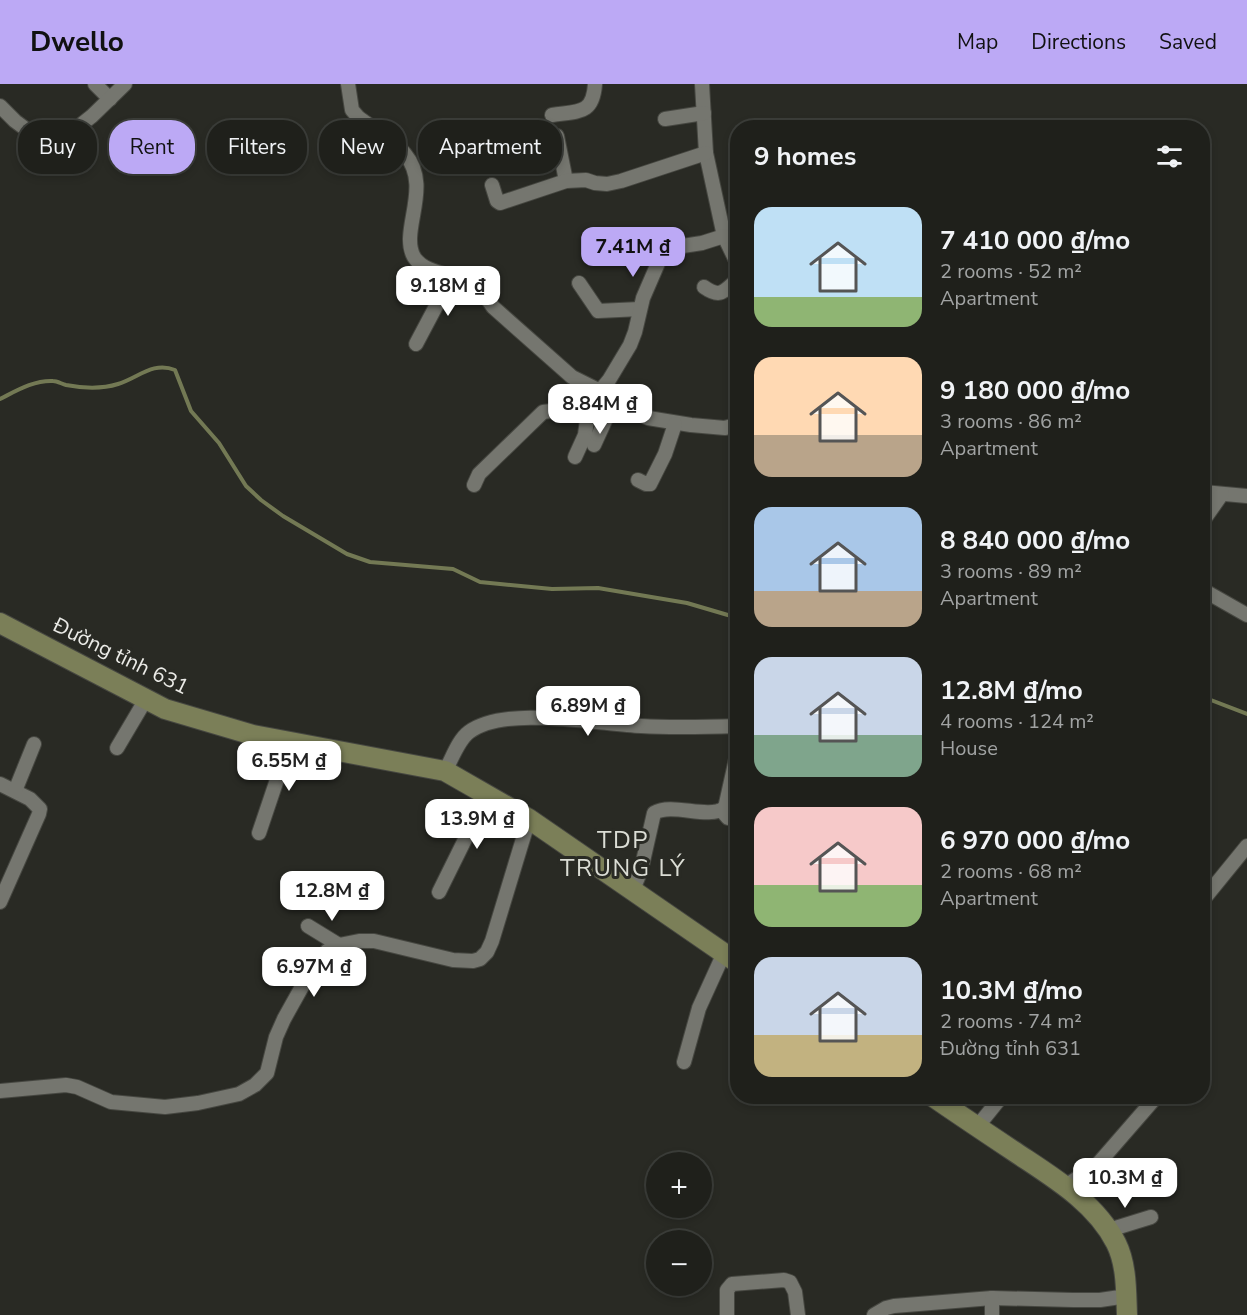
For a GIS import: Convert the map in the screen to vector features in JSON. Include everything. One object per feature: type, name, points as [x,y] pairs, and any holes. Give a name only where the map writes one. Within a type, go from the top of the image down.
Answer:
[{"type":"main road","name":"Đường tỉnh 631","points":[[0,623],[165,708],[253,735],[445,771],[529,819],[730,957]]},
{"type":"main road","points":[[944,1104],[1064,1186],[1109,1230],[1123,1262],[1127,1306]]},
{"type":"street","points":[[95,84],[110,99]]},
{"type":"street","points":[[0,106],[23,127],[53,147],[125,84]]},
{"type":"street","points":[[348,84],[352,110],[406,154],[413,169],[417,201],[410,232],[411,250],[422,266],[476,286],[493,308],[572,377],[599,390],[614,401],[648,418],[675,424],[730,426]]},
{"type":"street","points":[[552,115],[585,110],[594,96],[595,84]]},
{"type":"street","points":[[702,84],[706,153],[724,236],[730,248]]},
{"type":"street","points":[[665,118],[704,113]]},
{"type":"street","points":[[492,185],[497,201],[500,203],[566,181],[586,180],[607,184],[706,153]]},
{"type":"street","points":[[562,161],[566,181]]},
{"type":"street","points":[[575,457],[585,435],[589,404],[609,380],[630,345],[647,286],[662,254],[676,247],[702,243],[724,236]]},
{"type":"street","points":[[416,344],[452,276]]},
{"type":"street","points":[[579,283],[598,311],[640,309]]},
{"type":"street","points":[[704,287],[718,294],[730,286]]},
{"type":"street","points":[[594,445],[614,401]]},
{"type":"street","points":[[474,485],[479,474],[543,412],[574,409],[589,404]]},
{"type":"street","points":[[638,480],[650,484],[665,454],[675,424]]},
{"type":"street","points":[[1210,493],[1247,496]]},
{"type":"street","points":[[1210,511],[1222,494]]},
{"type":"street","points":[[1210,594],[1247,615]]},
{"type":"street","points":[[117,748],[146,699]]},
{"type":"street","points":[[445,771],[463,738],[470,731],[487,724],[507,720],[542,717],[640,726],[691,728],[730,726]]},
{"type":"street","points":[[259,833],[290,741]]},
{"type":"street","points":[[15,791],[34,744]]},
{"type":"street","points":[[0,783],[38,806],[39,814],[0,902]]},
{"type":"street","points":[[633,890],[641,870],[654,813],[665,810],[721,810],[728,802],[730,792]]},
{"type":"street","points":[[439,891],[488,795]]},
{"type":"street","points":[[721,810],[730,818]]},
{"type":"street","points":[[0,1091],[66,1085],[77,1087],[111,1102],[165,1107],[239,1094],[255,1085],[267,1073],[276,1037],[284,1019],[308,975],[327,951],[339,945],[374,941],[453,960],[474,961],[487,952],[529,819]]},
{"type":"street","points":[[1210,891],[1247,846]]},
{"type":"street","points":[[308,926],[339,945]]},
{"type":"street","points":[[684,1062],[699,1008],[730,960]]},
{"type":"street","points":[[272,961],[308,975]]},
{"type":"street","points":[[977,1127],[996,1104]]},
{"type":"street","points":[[1064,1186],[1097,1166],[1147,1104]]},
{"type":"street","points":[[1109,1230],[1151,1217]]},
{"type":"street","points":[[727,1315],[727,1290],[732,1284],[784,1280],[790,1282],[795,1292],[798,1315]]},
{"type":"street","points":[[874,1315],[886,1308],[944,1309],[992,1298],[1100,1300],[1127,1306]]},
{"type":"street","points":[[992,1298],[992,1315]]},
{"type":"street","points":[[1041,1300],[1041,1315]]},
{"type":"street","points":[[1071,1315],[1073,1300]]},
{"type":"waterway","points":[[0,399],[39,382],[56,381],[66,385],[85,387],[112,386],[153,369],[175,370],[191,411],[219,443],[246,486],[283,516],[347,554],[370,562],[453,569],[480,582],[552,589],[598,588],[687,603],[730,616]]},
{"type":"waterway","points":[[1210,700],[1247,714]]},
{"type":"district","name":"TDP TRUNG LÝ","points":[[623,854]]}]
